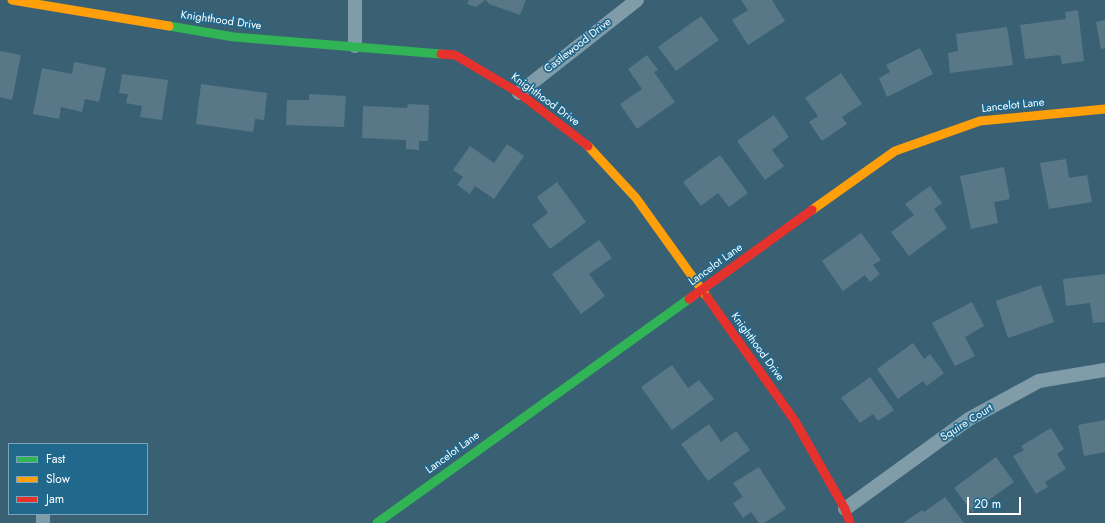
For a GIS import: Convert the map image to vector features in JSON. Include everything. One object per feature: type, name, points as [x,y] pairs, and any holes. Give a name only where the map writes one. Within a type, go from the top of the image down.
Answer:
[{"type":"street","name":"Knighthood Drive","points":[[12,0],[83,6],[234,37],[455,55],[519,93],[590,148],[636,198],[795,421],[845,509],[850,523]]},
{"type":"street","points":[[355,0],[355,46]]},
{"type":"street","name":"Castlewood Drive","points":[[519,93],[638,0]]},
{"type":"street","name":"Lancelot Lane","points":[[376,523],[896,151],[980,121],[1105,109]]},
{"type":"street","name":"Squire Court","points":[[845,509],[969,419],[1004,400],[1039,382],[1105,370]]},
{"type":"building","points":[[469,0],[485,0],[476,7],[467,4]]},
{"type":"building","points":[[486,0],[526,0],[520,15],[489,4]]},
{"type":"building","points":[[741,0],[772,0],[785,21],[748,45],[732,20],[748,10]]},
{"type":"building","points":[[1078,10],[1084,61],[1062,64],[1060,55],[1025,59],[1020,25],[1066,19],[1065,12]]},
{"type":"building","points":[[701,16],[719,40],[676,71],[658,47]]},
{"type":"building","points":[[1105,20],[1105,48],[1101,49],[1096,22]]},
{"type":"building","points":[[1007,27],[1013,65],[950,73],[948,53],[958,51],[956,34]]},
{"type":"building","points":[[920,48],[933,74],[887,97],[879,78],[890,72],[886,65]]},
{"type":"building","points":[[0,51],[21,55],[12,100],[0,97]]},
{"type":"building","points":[[647,55],[658,70],[654,72],[675,102],[637,129],[620,104],[642,89],[628,69]]},
{"type":"building","points":[[74,62],[106,68],[99,102],[85,99],[82,112],[61,107],[59,119],[33,114],[42,68],[72,74]]},
{"type":"building","points":[[841,73],[862,104],[842,117],[847,124],[822,141],[809,122],[818,116],[805,98]]},
{"type":"building","points":[[122,74],[168,80],[162,120],[140,117],[142,106],[126,103],[128,94],[119,93]]},
{"type":"building","points":[[201,84],[267,93],[264,120],[255,119],[253,132],[196,124]]},
{"type":"building","points":[[309,94],[346,96],[344,127],[286,125],[287,100],[309,100]]},
{"type":"building","points":[[408,104],[429,105],[428,141],[419,141],[419,150],[406,149],[406,140],[362,138],[363,106],[407,108]]},
{"type":"building","points":[[774,115],[789,137],[772,150],[784,166],[765,180],[737,141]]},
{"type":"building","points":[[507,144],[524,156],[494,199],[475,186],[470,194],[457,185],[463,177],[453,170],[470,146],[494,163]]},
{"type":"building","points":[[720,155],[748,193],[729,207],[718,193],[701,206],[683,182]]},
{"type":"building","points":[[1066,159],[1069,178],[1087,175],[1092,202],[1049,209],[1040,163]]},
{"type":"building","points":[[1004,167],[1010,199],[994,202],[998,223],[971,229],[960,176]]},
{"type":"building","points":[[557,182],[586,222],[550,249],[532,225],[548,213],[537,197]]},
{"type":"building","points":[[930,186],[942,203],[934,209],[947,228],[909,256],[891,232],[914,215],[905,204]]},
{"type":"building","points":[[861,233],[881,260],[873,265],[880,274],[870,282],[865,275],[843,291],[822,261]]},
{"type":"building","points":[[599,240],[612,258],[589,274],[605,296],[581,314],[552,274]]},
{"type":"building","points":[[1105,274],[1105,322],[1093,323],[1090,303],[1066,306],[1063,279]]},
{"type":"building","points":[[1041,285],[1054,322],[1008,338],[996,301]]},
{"type":"building","points":[[972,302],[984,326],[965,337],[975,356],[955,366],[932,323]]},
{"type":"building","points":[[913,343],[924,359],[930,354],[944,373],[927,386],[923,381],[898,399],[877,369]]},
{"type":"building","points":[[672,365],[688,388],[699,380],[714,399],[672,430],[641,387]]},
{"type":"building","points":[[870,377],[894,410],[878,421],[873,414],[860,423],[841,398]]},
{"type":"building","points":[[1105,420],[1105,452],[1084,456],[1078,425]]},
{"type":"building","points":[[709,424],[721,442],[736,431],[750,450],[708,481],[681,444]]},
{"type":"building","points":[[1051,428],[1064,449],[1057,454],[1066,469],[1045,482],[1048,487],[1036,494],[1013,456],[1024,450],[1021,446]]},
{"type":"building","points":[[996,457],[1014,482],[972,512],[954,488]]},
{"type":"building","points":[[759,467],[786,509],[764,523],[759,523],[751,512],[743,518],[733,503],[743,497],[733,483]]},
{"type":"building","points":[[945,497],[964,523],[903,523],[922,510],[924,512]]},
{"type":"traffic: fast","points":[[169,26],[234,37],[441,54]]},
{"type":"traffic: fast","points":[[377,523],[689,299]]},
{"type":"traffic: slow","points":[[12,0],[169,26]]},
{"type":"traffic: slow","points":[[812,210],[895,151],[980,121],[1105,109]]},
{"type":"traffic: slow","points":[[588,146],[636,198],[707,297]]},
{"type":"traffic: jam","points":[[441,54],[455,55],[519,93],[588,146]]},
{"type":"traffic: jam","points":[[689,299],[812,210]]},
{"type":"traffic: jam","points":[[707,297],[795,421],[845,509],[850,523]]}]
